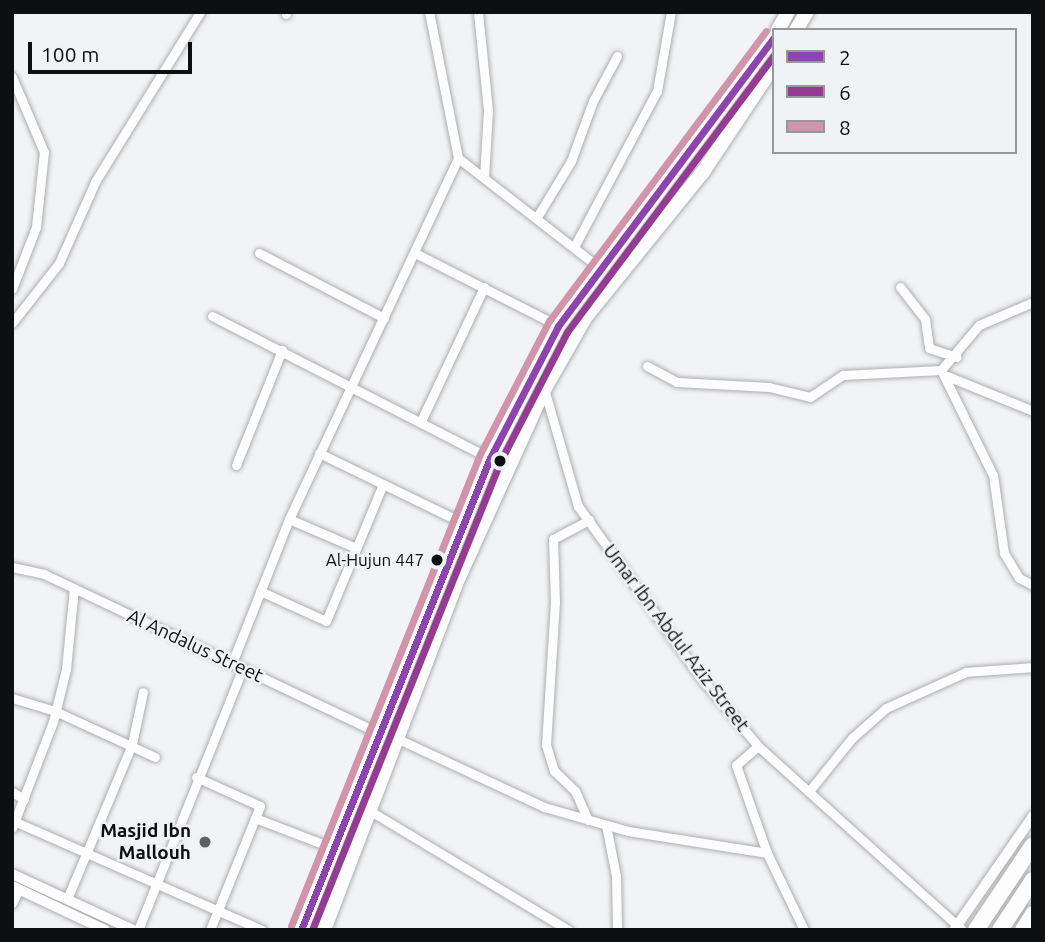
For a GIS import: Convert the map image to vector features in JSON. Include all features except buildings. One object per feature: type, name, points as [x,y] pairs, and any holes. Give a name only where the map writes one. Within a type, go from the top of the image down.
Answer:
[{"type":"highway","points":[[976,930],[1033,845]]},
{"type":"highway","points":[[1000,930],[1033,880]]},
{"type":"highway","points":[[1023,930],[1033,914]]},
{"type":"main road","points":[[779,28],[788,12]]},
{"type":"main road","points":[[797,28],[807,12]]},
{"type":"main road","points":[[301,930],[376,732],[490,458],[558,326],[772,40]]},
{"type":"main road","points":[[324,930],[394,736],[458,577],[544,390],[585,318],[703,172],[772,68]]},
{"type":"street","points":[[12,323],[60,263],[96,180],[200,12]]},
{"type":"street","points":[[232,663],[289,519],[458,158],[429,12]]},
{"type":"street","points":[[478,12],[488,110],[484,177]]},
{"type":"street","points":[[574,247],[657,91],[671,12]]},
{"type":"street","points":[[537,217],[571,161],[593,101],[617,56]]},
{"type":"street","points":[[12,77],[44,152],[36,227],[12,289]]},
{"type":"street","points":[[458,158],[601,269]]},
{"type":"street","points":[[259,253],[384,318]]},
{"type":"street","points":[[415,253],[558,326]]},
{"type":"street","points":[[900,287],[925,319],[929,348],[957,356]]},
{"type":"street","points":[[421,421],[484,288]]},
{"type":"street","points":[[647,366],[677,382],[769,387],[810,397],[843,375],[941,370],[957,356],[979,326],[1033,302]]},
{"type":"street","points":[[212,316],[282,350],[349,390],[421,421],[490,458]]},
{"type":"street","points":[[236,464],[282,350]]},
{"type":"street","points":[[941,370],[954,383],[1033,411]]},
{"type":"street","points":[[941,370],[993,475],[1004,553],[1019,579],[1033,585]]},
{"type":"street","name":"Umar Ibn Abdul Aziz Street","points":[[544,390],[556,443],[589,520],[702,679],[758,746],[810,790],[957,928]]},
{"type":"street","points":[[320,453],[463,523]]},
{"type":"street","points":[[260,591],[326,621],[383,484]]},
{"type":"street","points":[[289,519],[356,548]]},
{"type":"street","points":[[588,820],[575,791],[554,771],[546,745],[555,602],[552,539],[589,520]]},
{"type":"street","name":"Al Andalus Street","points":[[12,567],[74,587],[376,732]]},
{"type":"street","points":[[74,587],[66,669],[55,711],[14,825],[158,881],[262,930]]},
{"type":"street","points":[[810,790],[886,708],[967,672],[1033,667]]},
{"type":"street","points":[[12,873],[135,930],[158,881],[197,777],[243,668]]},
{"type":"street","points":[[67,899],[132,744],[143,692]]},
{"type":"street","points":[[12,698],[55,711],[132,744],[155,757]]},
{"type":"street","points":[[394,736],[544,807],[606,825],[767,853]]},
{"type":"street","points":[[758,746],[736,765],[767,853],[804,930]]},
{"type":"street","points":[[197,777],[260,806],[210,930]]},
{"type":"street","points":[[12,792],[24,799]]},
{"type":"street","points":[[367,809],[568,930]]},
{"type":"street","points":[[957,928],[1033,816]]},
{"type":"street","points":[[256,818],[332,848]]},
{"type":"street","points":[[606,825],[616,876],[617,930]]},
{"type":"street","points":[[12,902],[15,888],[105,930]]},
{"type":"transit line","name":"8","points":[[291,926],[480,454],[549,321],[766,31]]},
{"type":"transit line","name":"2","points":[[301,930],[490,458],[558,326],[772,40]]},
{"type":"transit line","name":"6","points":[[312,930],[500,462],[567,332],[772,58]]},
{"type":"place","name":"Al-Hujun 447","points":[[437,560]]},
{"type":"place","name":"Masjid Ibn Mallouh","points":[[205,842]]}]
